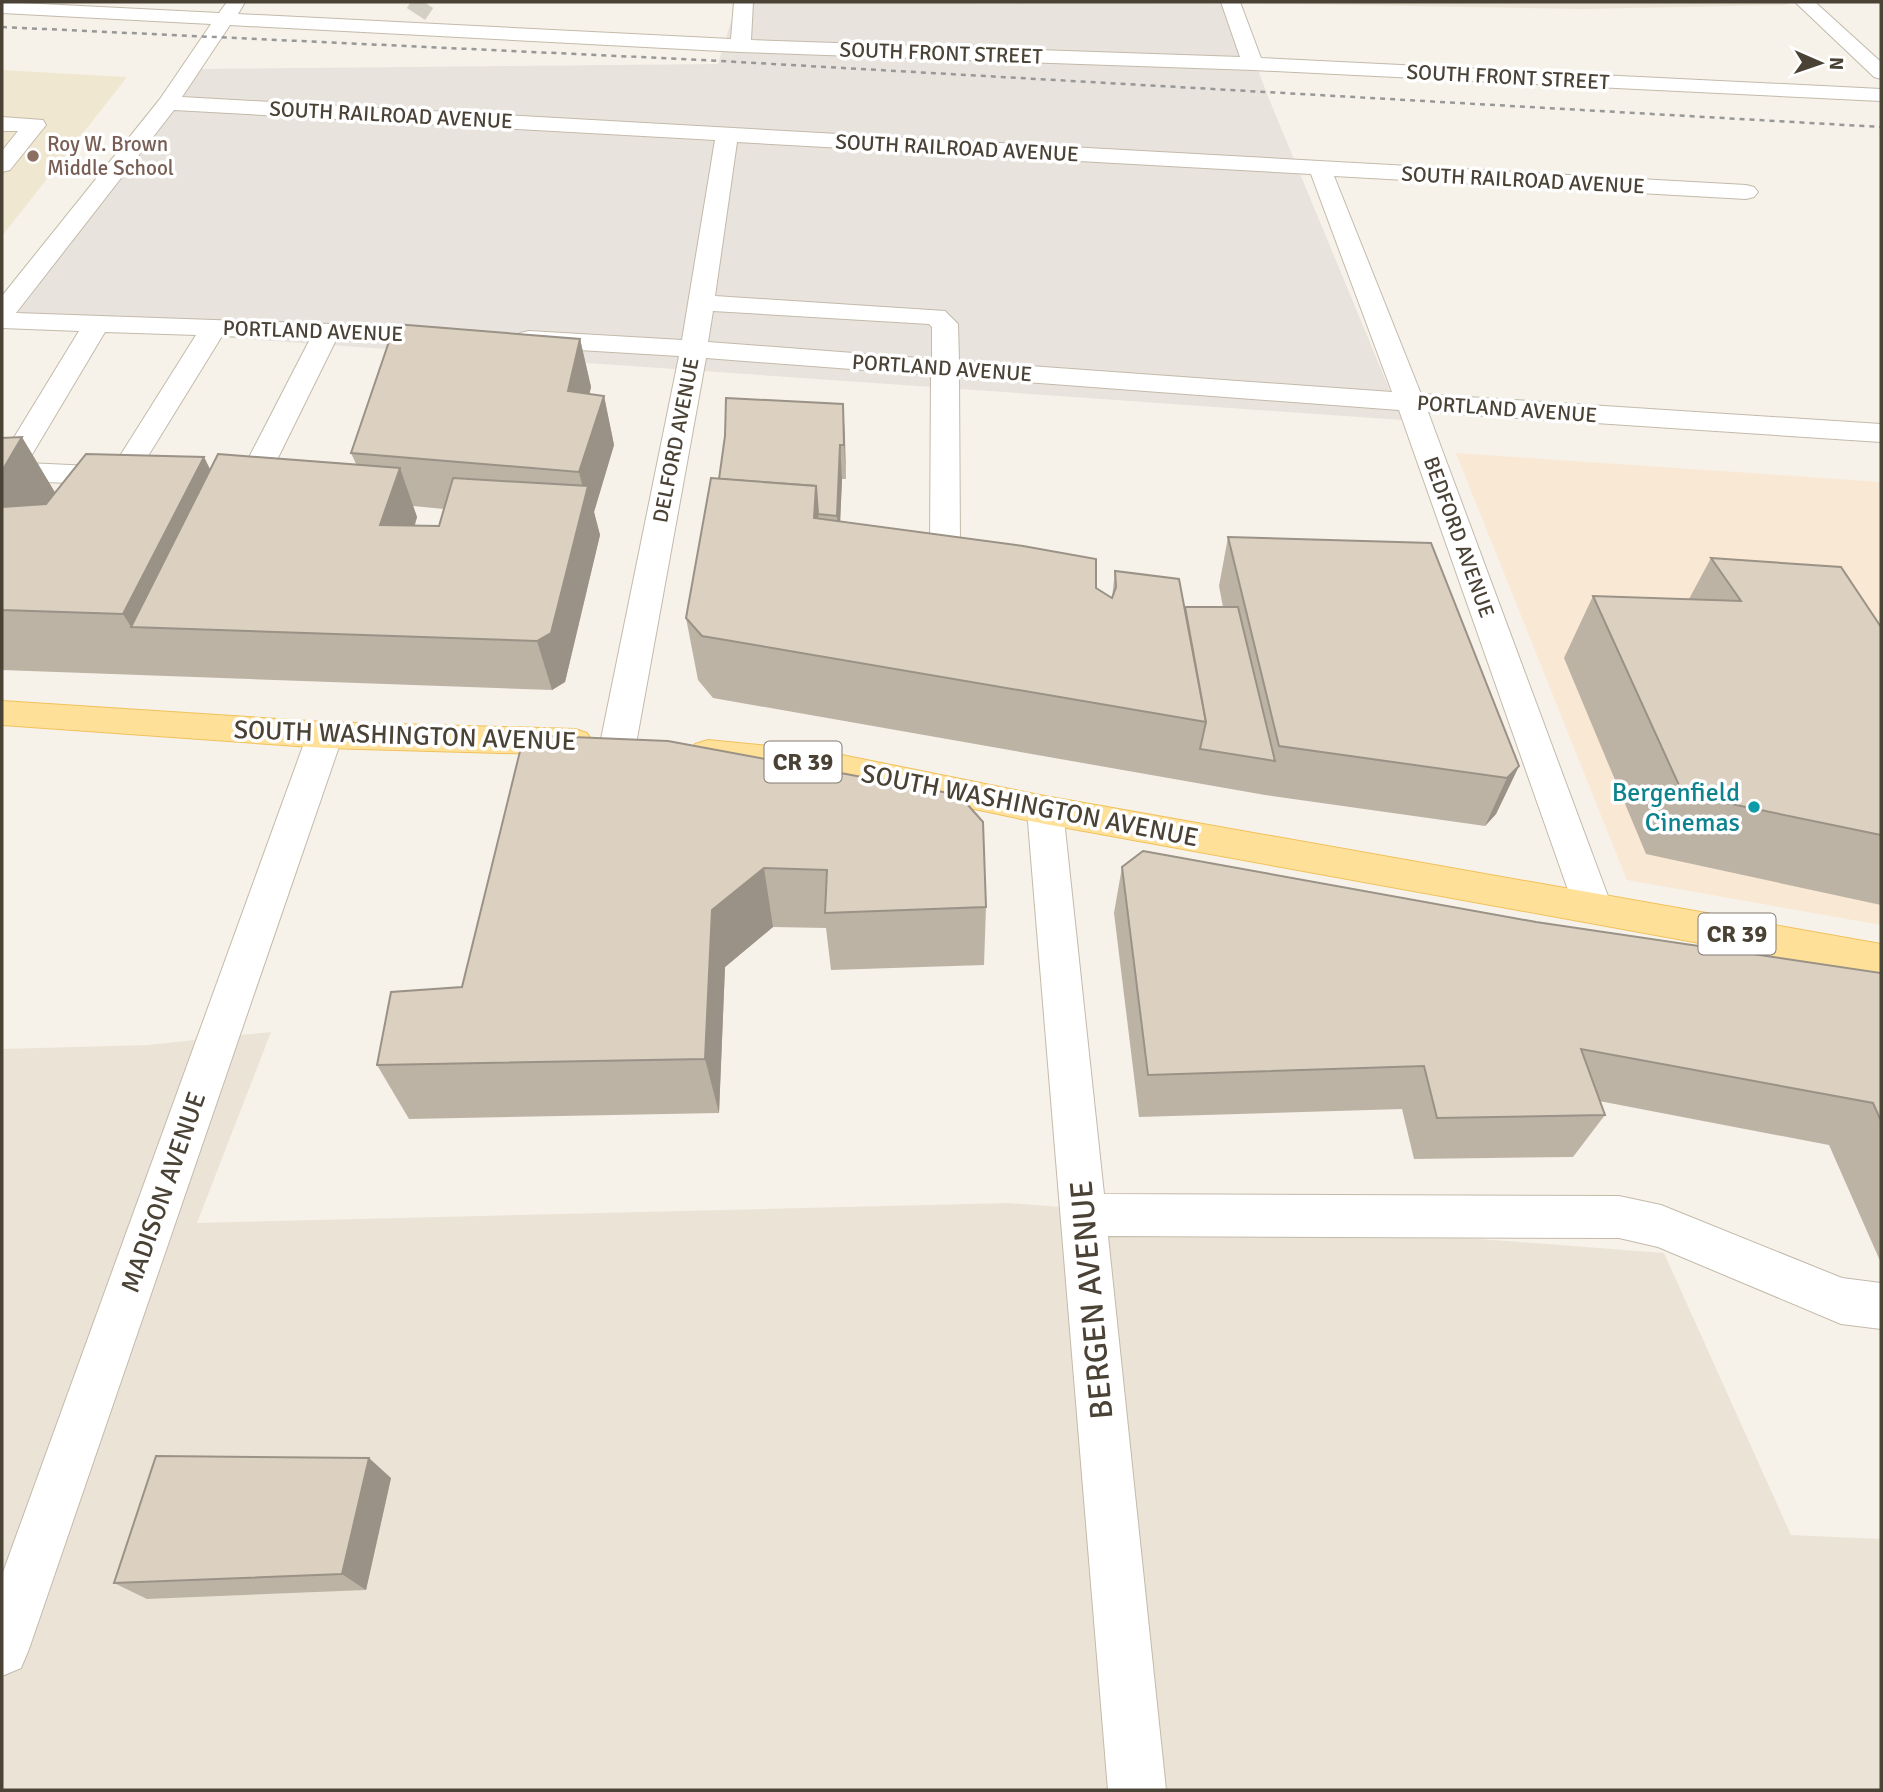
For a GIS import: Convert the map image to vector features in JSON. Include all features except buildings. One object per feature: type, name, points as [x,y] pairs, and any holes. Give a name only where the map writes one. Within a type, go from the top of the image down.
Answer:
[{"type":"main road","name":"SOUTH WASHINGTON AVENUE","points":[[2,713],[325,735],[645,746],[821,764],[1045,810],[1881,961]]},
{"type":"street","points":[[740,46],[744,2]]},
{"type":"street","points":[[1231,2],[1253,64]]},
{"type":"street","points":[[1804,2],[1881,73]]},
{"type":"street","name":"SOUTH FRONT STREET","points":[[2,7],[230,9],[412,20],[740,46],[1253,64],[1881,95]]},
{"type":"street","points":[[2,313],[168,103],[230,9]]},
{"type":"street","name":"SOUTH RAILROAD AVENUE","points":[[168,103],[1746,192]]},
{"type":"street","points":[[2,124],[35,125],[2,165]]},
{"type":"street","name":"DELFORD AVENUE","points":[[645,746],[694,349],[727,135]]},
{"type":"street","name":"BEDFORD AVENUE","points":[[1320,169],[1410,402],[1593,907]]},
{"type":"street","points":[[701,303],[936,317],[945,324],[945,547]]},
{"type":"street","name":"PORTLAND AVENUE","points":[[2,320],[475,337]]},
{"type":"street","points":[[96,324],[10,467],[18,472],[136,476],[214,328]]},
{"type":"street","points":[[191,478],[246,479],[255,474],[327,332]]},
{"type":"street","name":"PORTLAND AVENUE","points":[[502,338],[694,349],[1410,402],[1881,433]]},
{"type":"street","name":"MADISON AVENUE","points":[[2,1649],[325,735]]},
{"type":"street","name":"BERGEN AVENUE","points":[[1045,810],[1137,1790]]},
{"type":"street","points":[[1083,1215],[1619,1217],[1661,1226],[1841,1301],[1881,1306]]},
{"type":"shaded area","points":[[737,2],[1234,4],[1267,94],[1402,420],[2,322],[195,69],[718,64]]},
{"type":"shaded area","points":[[1191,2],[1797,2],[1785,5],[1583,9]]},
{"type":"shaded area","name":"Roy W. Brown Middle School","points":[[2,70],[127,77],[2,236]]},
{"type":"shaded area","points":[[1456,453],[1881,482],[1881,925],[1627,880]]},
{"type":"shaded area","points":[[271,1032],[197,1223],[1009,1203],[1664,1253],[1791,1535],[1881,1539],[1881,1790],[2,1790],[2,1049],[147,1045]]},
{"type":"tunnel","points":[[416,14],[424,2]]},
{"type":"railway","points":[[2,27],[703,60],[1881,127]]},
{"type":"place","name":"Roy W. Brown Middle School","points":[[33,156]]},
{"type":"place","name":"Bergenfield Cinemas","points":[[1754,807]]}]
